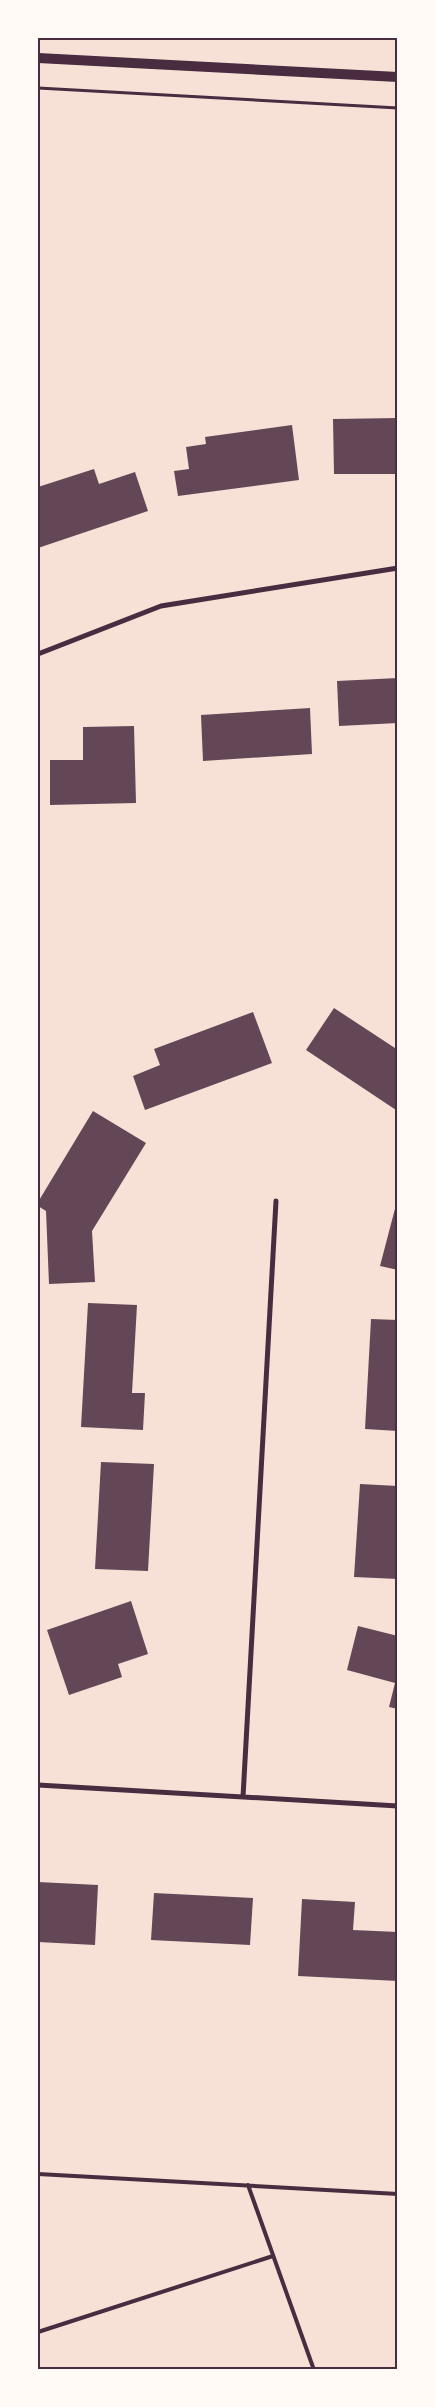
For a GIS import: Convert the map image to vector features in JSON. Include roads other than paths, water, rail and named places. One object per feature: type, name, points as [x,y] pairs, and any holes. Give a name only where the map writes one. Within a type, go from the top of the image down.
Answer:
[{"type":"main road","points":[[38,58],[398,77]]},
{"type":"street","points":[[38,654],[161,606],[398,568]]},
{"type":"street","points":[[243,1797],[276,1201]]},
{"type":"street","points":[[38,1785],[398,1806]]},
{"type":"lane","points":[[38,2174],[398,2194]]},
{"type":"lane","points":[[248,2185],[314,2370]]},
{"type":"lane","points":[[38,2332],[273,2256]]}]
